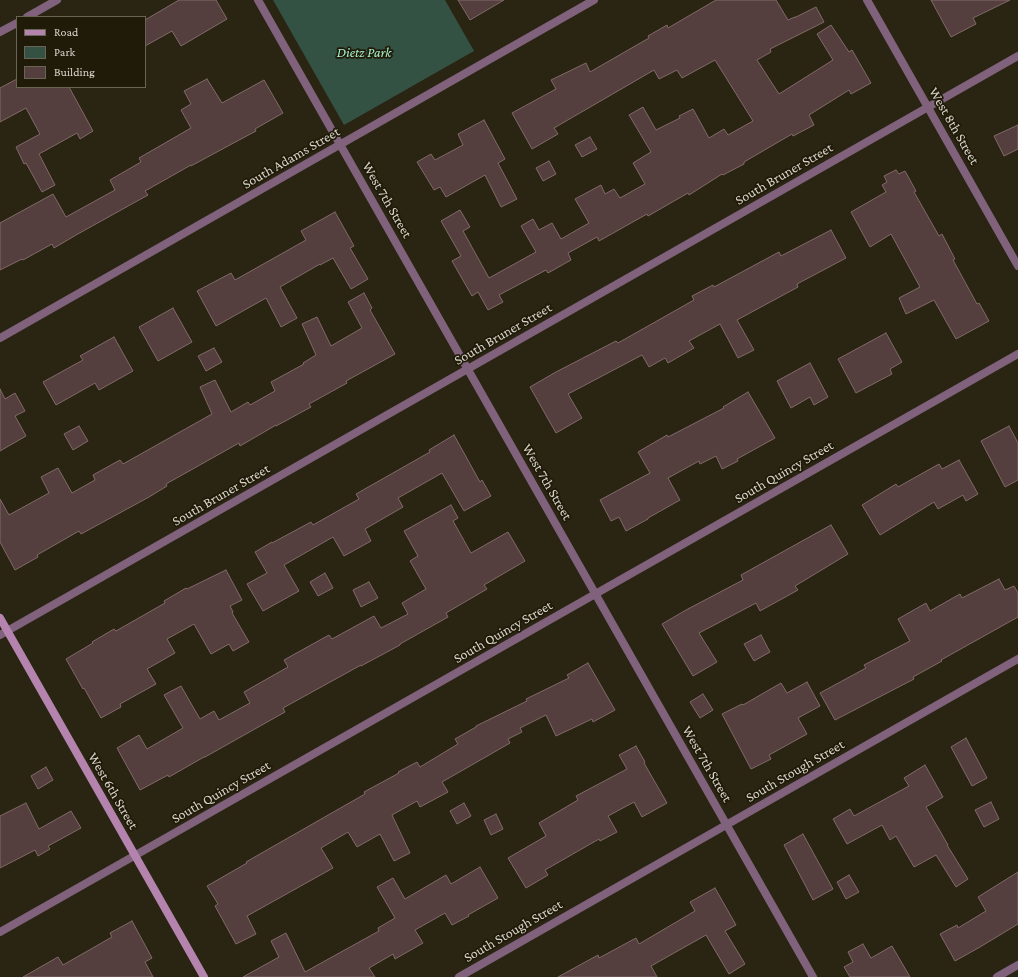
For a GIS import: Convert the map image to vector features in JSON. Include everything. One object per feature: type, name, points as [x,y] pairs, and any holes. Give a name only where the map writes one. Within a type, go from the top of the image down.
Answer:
[{"type":"street","points":[[29,16],[57,0]]},
{"type":"street","name":"West 7th Street","points":[[258,0],[813,977]]},
{"type":"street","name":"South Adams Street","points":[[0,338],[594,0]]},
{"type":"street","name":"West 8th Street","points":[[867,0],[1018,266]]},
{"type":"street","points":[[0,32],[16,24]]},
{"type":"street","name":"South Bruner Street","points":[[4,633],[1018,56]]},
{"type":"street","name":"South Quincy Street","points":[[0,932],[1018,354]]},
{"type":"street","name":"West 6th Street","points":[[0,618],[4,633],[204,977]]},
{"type":"street","name":"South Stough Street","points":[[459,977],[1018,659]]},
{"type":"street","points":[[997,977],[1018,965]]},
{"type":"green space","name":"Dietz Park","points":[[273,0],[445,0],[474,51],[344,125]]},
{"type":"building","points":[[179,0],[216,0],[227,19],[181,46],[172,31],[146,45],[146,19]]},
{"type":"building","points":[[458,0],[504,0],[470,20]]},
{"type":"building","points":[[716,0],[776,0],[788,20],[816,7],[824,22],[770,49],[771,52],[757,60],[779,94],[833,60],[817,34],[831,25],[849,52],[852,50],[871,83],[851,94],[849,90],[809,115],[814,125],[793,136],[792,134],[744,162],[744,164],[723,175],[722,174],[689,195],[688,193],[648,216],[647,214],[599,241],[597,237],[568,253],[571,260],[548,273],[546,270],[499,295],[503,302],[488,310],[478,292],[472,296],[452,261],[461,256],[441,221],[460,210],[470,227],[463,231],[489,278],[536,252],[521,226],[533,219],[539,230],[552,223],[561,239],[589,223],[575,199],[601,185],[605,194],[614,189],[620,198],[645,184],[633,163],[651,152],[629,115],[643,107],[656,130],[680,118],[679,116],[693,109],[709,138],[724,129],[728,135],[753,121],[715,60],[682,78],[677,70],[659,79],[654,70],[554,128],[558,134],[532,149],[512,113],[556,89],[551,80],[586,63],[590,72],[649,38],[648,36],[667,25],[668,28]]},
{"type":"building","points":[[931,0],[1010,0],[973,18],[976,24],[951,37]]},
{"type":"building","points":[[207,79],[222,103],[264,80],[283,113],[255,129],[256,131],[145,191],[148,195],[54,248],[52,244],[23,260],[22,259],[0,270],[0,223],[53,194],[66,217],[115,190],[110,180],[141,162],[139,158],[191,128],[181,110],[191,104],[184,91]]},
{"type":"building","points":[[16,80],[16,88],[70,88],[93,131],[80,139],[77,133],[39,154],[55,185],[42,192],[26,163],[24,164],[16,147],[40,134],[26,108],[0,122],[0,88]]},
{"type":"building","points":[[484,120],[505,159],[498,163],[517,199],[501,207],[485,175],[446,197],[440,187],[434,190],[417,162],[431,154],[435,160],[463,145],[458,134]]},
{"type":"building","points":[[1018,125],[1018,149],[1004,156],[994,136]]},
{"type":"building","points":[[590,137],[597,149],[582,157],[575,145]]},
{"type":"building","points":[[549,161],[556,174],[543,181],[536,168]]},
{"type":"building","points":[[896,170],[899,174],[905,171],[916,191],[914,192],[939,236],[942,234],[955,259],[953,260],[977,304],[979,303],[989,321],[956,339],[934,300],[906,314],[899,298],[920,287],[891,234],[870,247],[851,212],[886,192],[882,185],[887,182],[884,176]]},
{"type":"building","points":[[335,212],[354,246],[350,248],[368,279],[351,289],[333,258],[280,287],[297,318],[281,327],[266,298],[216,326],[197,291],[231,273],[235,280],[306,240],[301,231]]},
{"type":"building","points":[[831,230],[846,258],[797,284],[798,287],[737,320],[754,350],[738,358],[720,324],[689,341],[694,348],[668,363],[665,358],[649,367],[642,355],[568,394],[582,418],[556,433],[530,387],[616,341],[618,343],[694,300],[692,296],[713,285],[714,287],[779,252],[781,256]]},
{"type":"building","points":[[364,293],[372,308],[370,310],[395,354],[346,381],[347,383],[309,404],[311,407],[240,446],[239,443],[166,484],[167,486],[149,497],[81,534],[79,531],[37,555],[38,557],[15,570],[0,542],[0,499],[9,515],[49,493],[41,477],[58,468],[72,493],[95,480],[93,475],[120,460],[123,464],[212,414],[200,387],[215,380],[231,412],[248,402],[250,405],[275,391],[271,382],[304,364],[303,363],[316,355],[302,324],[317,317],[331,346],[362,328],[348,302]]},
{"type":"building","points":[[173,308],[192,342],[158,361],[139,327]]},
{"type":"building","points":[[886,333],[902,362],[890,369],[892,374],[856,393],[838,359]]},
{"type":"building","points":[[114,337],[133,371],[99,390],[95,383],[56,405],[43,382],[83,360],[80,356]]},
{"type":"building","points":[[214,348],[222,362],[206,371],[198,356]]},
{"type":"building","points":[[810,363],[828,397],[814,405],[810,397],[791,408],[777,381]]},
{"type":"building","points":[[0,389],[5,399],[15,393],[25,411],[15,416],[26,436],[0,451]]},
{"type":"building","points":[[748,392],[775,438],[722,469],[716,456],[700,464],[699,461],[668,478],[680,500],[626,531],[619,517],[611,521],[600,500],[650,473],[638,452],[667,435],[668,437],[724,408],[723,407]]},
{"type":"building","points":[[79,426],[88,441],[73,450],[64,434]]},
{"type":"building","points":[[1009,426],[1018,443],[1018,480],[1005,487],[981,441]]},
{"type":"building","points":[[454,435],[480,482],[482,480],[491,496],[464,511],[442,473],[398,498],[403,507],[365,529],[371,541],[344,556],[333,537],[284,565],[299,591],[263,611],[247,584],[267,573],[255,552],[311,522],[313,525],[359,499],[356,494],[430,452],[429,450]]},
{"type":"building","points":[[959,460],[978,494],[966,501],[963,495],[938,509],[934,502],[880,535],[862,505],[896,484],[898,487],[939,464],[942,469]]},
{"type":"building","points":[[451,505],[458,518],[453,521],[471,553],[508,532],[525,561],[484,585],[487,589],[446,613],[448,617],[400,645],[283,708],[285,712],[205,757],[169,777],[168,775],[140,790],[117,748],[139,735],[147,749],[183,728],[164,695],[181,686],[200,719],[214,711],[219,720],[250,703],[244,692],[288,667],[284,660],[329,635],[332,639],[374,616],[381,628],[408,614],[402,603],[426,589],[410,561],[418,556],[404,531]]},
{"type":"building","points":[[831,525],[848,554],[795,586],[798,590],[760,611],[756,603],[699,633],[717,662],[693,676],[662,624],[743,580],[741,575]]},
{"type":"building","points":[[226,570],[242,600],[230,606],[233,612],[232,613],[249,642],[233,651],[229,644],[211,654],[194,624],[167,639],[175,653],[147,669],[156,684],[120,704],[121,707],[101,718],[66,659],[114,629],[116,631],[165,603],[164,601],[186,588],[187,589]]},
{"type":"building","points":[[325,573],[333,588],[318,596],[310,582]]},
{"type":"building","points":[[999,579],[1005,590],[1014,586],[1018,593],[1018,617],[941,660],[942,661],[913,677],[914,679],[835,720],[820,693],[866,668],[864,665],[910,641],[898,619],[926,603],[930,611],[960,594],[962,598]]},
{"type":"building","points":[[369,582],[378,598],[361,607],[353,590]]},
{"type":"building","points":[[761,635],[770,652],[754,661],[744,644]]},
{"type":"building","points":[[588,663],[615,710],[593,722],[592,719],[556,736],[546,715],[520,728],[522,732],[508,739],[510,743],[442,782],[448,792],[420,807],[417,801],[392,815],[410,853],[394,861],[380,834],[357,847],[348,832],[321,848],[333,868],[247,916],[256,934],[236,944],[215,906],[218,904],[207,886],[365,794],[364,792],[399,773],[398,772],[417,762],[420,767],[458,744],[455,739],[476,726],[569,678],[567,675]]},
{"type":"building","points":[[807,682],[820,706],[798,718],[807,734],[769,755],[771,759],[751,769],[722,714],[742,704],[743,705],[781,683],[787,693]]},
{"type":"building","points":[[703,694],[713,710],[700,718],[690,702]]},
{"type":"building","points":[[966,738],[987,778],[972,786],[951,747]]},
{"type":"building","points":[[636,746],[667,803],[642,817],[634,802],[608,816],[617,832],[600,841],[599,839],[545,870],[548,875],[526,888],[508,858],[546,836],[539,823],[578,800],[576,796],[627,769],[619,755]]},
{"type":"building","points":[[925,765],[943,797],[926,807],[968,879],[956,887],[936,855],[914,867],[896,836],[890,840],[882,825],[847,844],[833,819],[850,809],[854,816],[909,786],[904,778]]},
{"type":"building","points":[[46,767],[53,780],[38,789],[31,776]]},
{"type":"building","points":[[991,802],[999,819],[984,827],[975,810]]},
{"type":"building","points":[[26,803],[39,829],[71,811],[81,828],[48,846],[50,849],[38,856],[35,850],[0,868],[0,816]]},
{"type":"building","points":[[464,803],[471,816],[457,824],[450,811]]},
{"type":"building","points":[[496,814],[503,829],[491,835],[484,820]]},
{"type":"building","points":[[803,834],[833,889],[813,900],[784,845]]},
{"type":"building","points":[[480,867],[498,898],[452,925],[445,913],[415,930],[423,943],[395,959],[393,954],[369,968],[375,977],[243,977],[279,957],[271,941],[286,933],[305,972],[379,931],[378,928],[395,918],[377,887],[393,878],[405,899],[446,875],[451,884]]},
{"type":"building","points":[[1018,872],[1018,924],[955,961],[940,934],[957,925],[958,928],[986,911],[978,897]]},
{"type":"building","points":[[849,875],[859,892],[846,899],[837,882]]},
{"type":"building","points":[[715,888],[736,925],[725,931],[745,964],[729,974],[706,935],[651,966],[657,977],[558,977],[598,955],[599,958],[636,938],[639,944],[695,911],[690,902]]},
{"type":"building","points":[[132,921],[152,958],[145,962],[153,977],[23,977],[58,957],[63,965],[112,937],[110,933]]},
{"type":"building","points":[[863,944],[871,958],[892,946],[910,977],[850,977],[844,967],[853,962],[848,952]]}]
